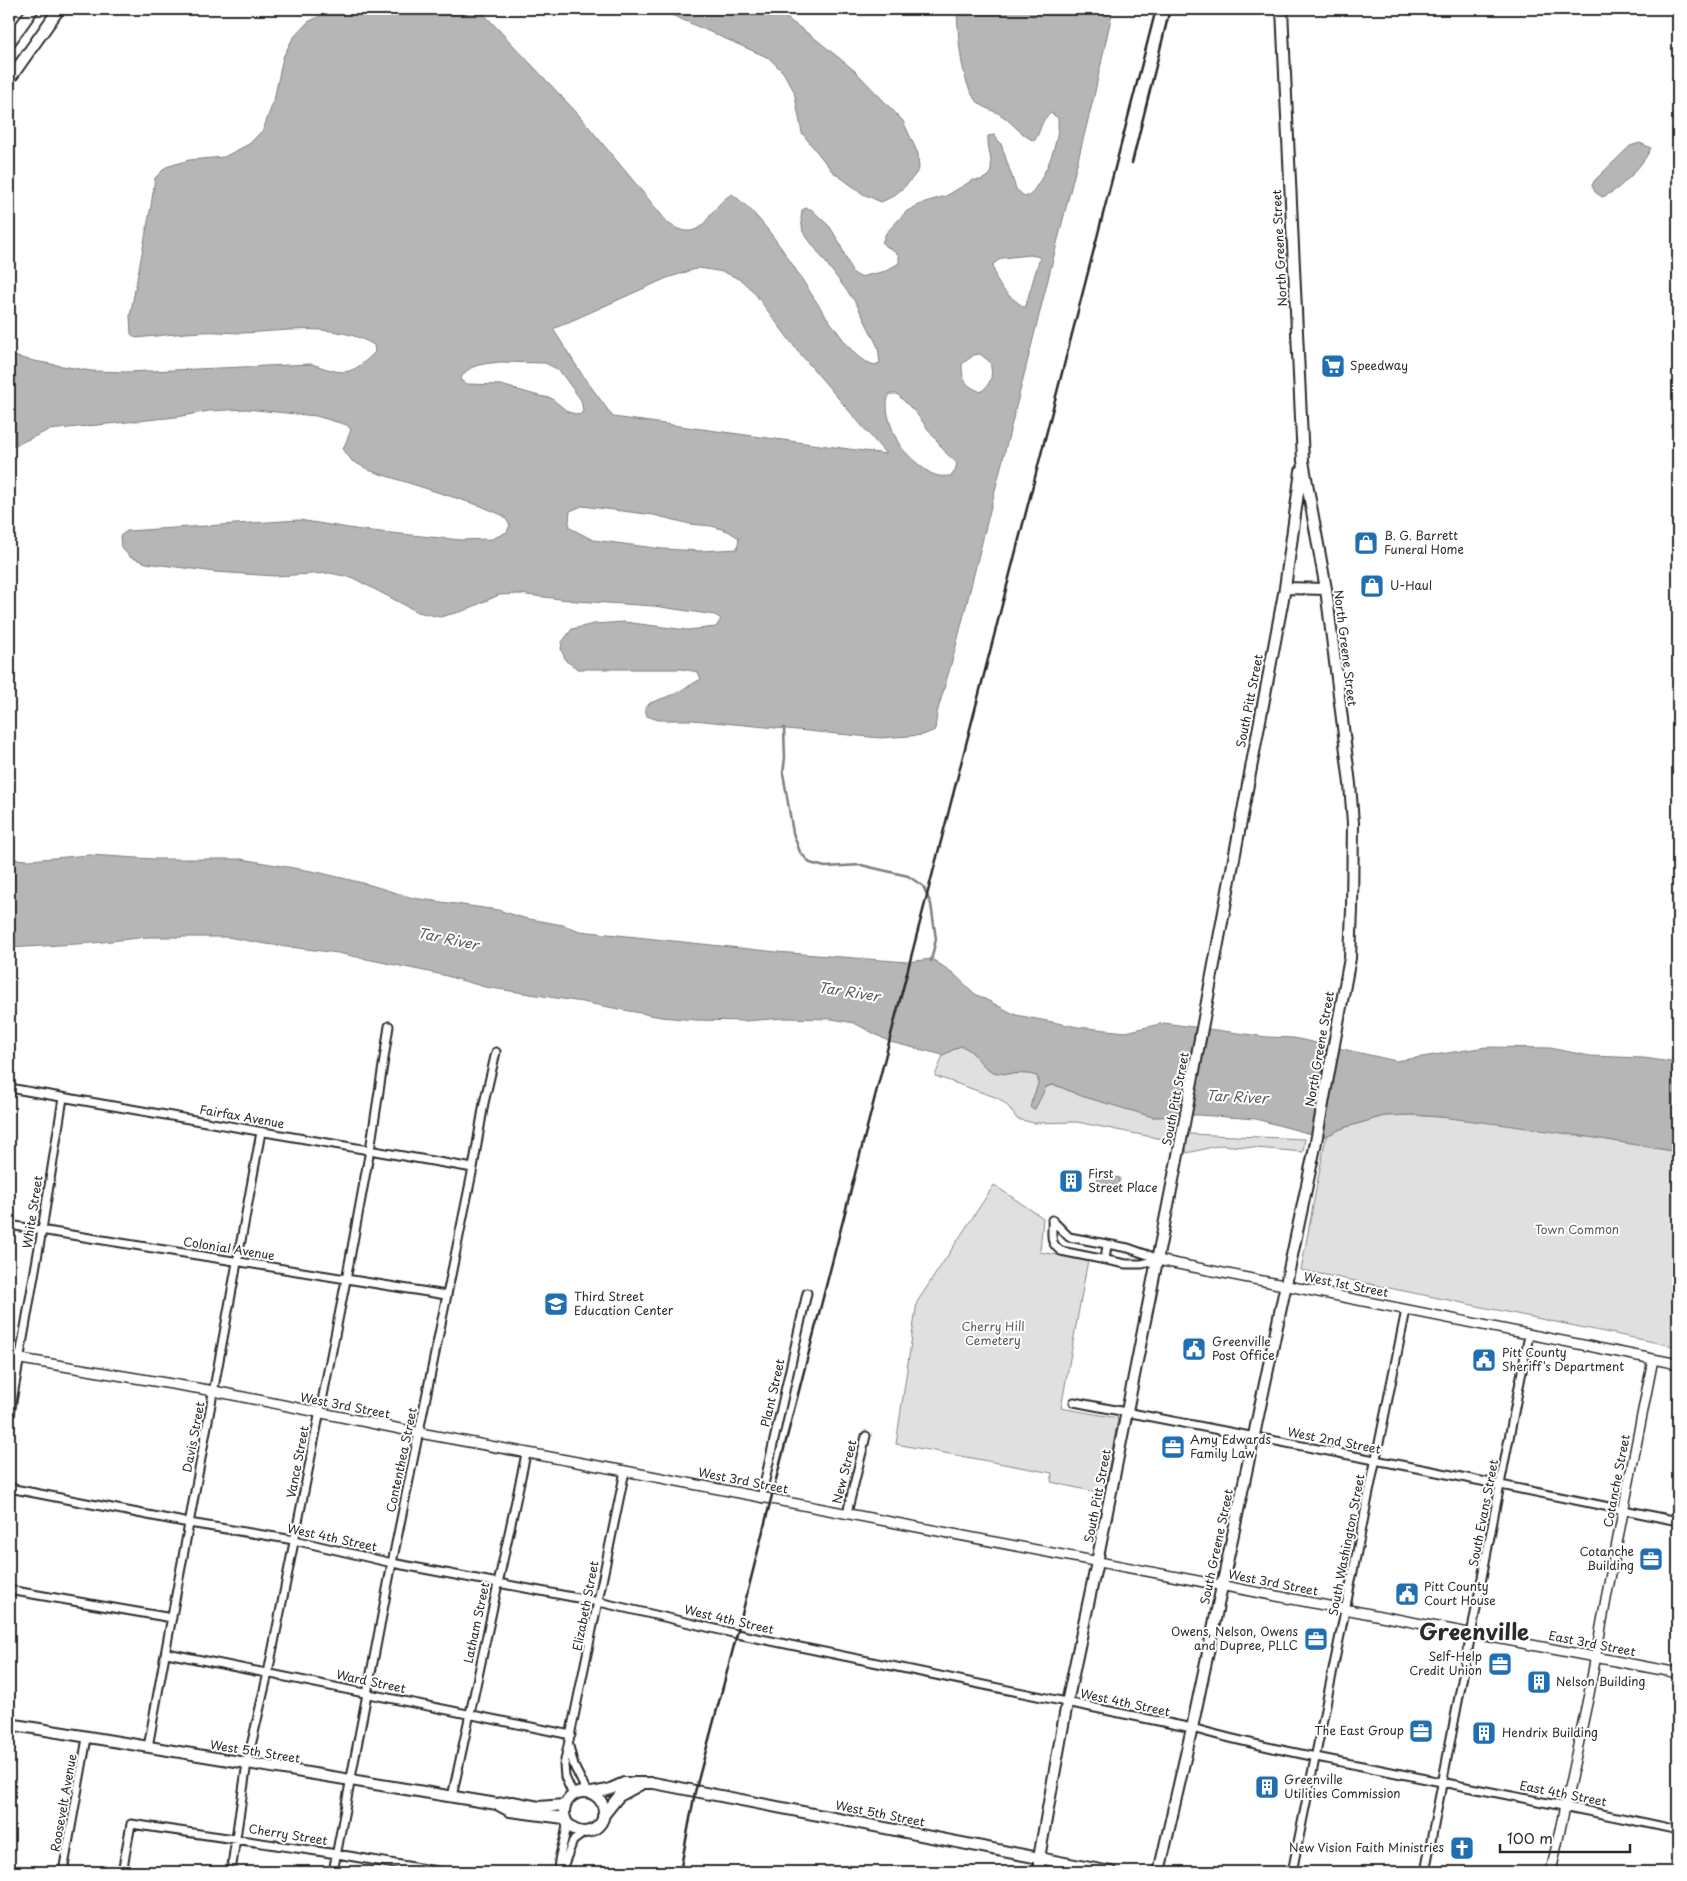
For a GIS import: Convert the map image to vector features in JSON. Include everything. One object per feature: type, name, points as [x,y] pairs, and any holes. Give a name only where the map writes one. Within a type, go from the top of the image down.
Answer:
[{"type":"main road","points":[[9,43],[33,9]]},
{"type":"main road","points":[[9,80],[59,9]]},
{"type":"main road","name":"North Greene Street","points":[[1282,9],[1302,461],[1326,590],[1350,784],[1353,823],[1350,958],[1315,1147],[1285,1285]]},
{"type":"main road","name":"South Pitt Street","points":[[1039,1872],[1039,1858],[1067,1703],[1158,1260],[1285,588],[1302,461]]},
{"type":"main road","points":[[1285,588],[1326,590]]},
{"type":"main road","name":"South Greene Street","points":[[1160,1872],[1285,1285]]},
{"type":"main road","name":"West 5th Street","points":[[9,1724],[497,1804],[512,1802],[539,1807],[564,1805]]},
{"type":"main road","name":"West 5th Street","points":[[590,1792],[608,1790],[624,1782],[666,1785],[1112,1872]]},
{"type":"main road","points":[[603,1816],[602,1803],[590,1792],[573,1794],[564,1805],[566,1821],[572,1828],[585,1832],[597,1827],[619,1796],[644,1783]]},
{"type":"main road","name":"West 5th Street","points":[[497,1804],[510,1811],[566,1821]]},
{"type":"street","name":"Vance Street","points":[[230,1872],[247,1763],[268,1673],[346,1280],[390,1026]]},
{"type":"street","name":"Contenthea Street","points":[[334,1872],[392,1563],[420,1433],[484,1103],[496,1052]]},
{"type":"street","name":"Fairfax Avenue","points":[[9,1088],[472,1168]]},
{"type":"street","name":"White Street","points":[[9,1419],[63,1098]]},
{"type":"street","name":"Davis Street","points":[[148,1747],[167,1653],[261,1132]]},
{"type":"street","points":[[1052,1220],[1067,1235],[1134,1250],[1158,1260],[1142,1264],[1126,1264],[1061,1251],[1051,1240],[1052,1220]]},
{"type":"street","name":"Colonial Avenue","points":[[9,1224],[446,1295]]},
{"type":"street","points":[[1054,1244],[1067,1235]]},
{"type":"street","points":[[1106,1260],[1107,1244]]},
{"type":"street","name":"West 1st Street","points":[[1158,1260],[1678,1364]]},
{"type":"street","name":"Plant Street","points":[[761,1498],[807,1293]]},
{"type":"street","name":"South Washington Street","points":[[1292,1872],[1406,1310]]},
{"type":"street","name":"South Evans Street","points":[[1425,1872],[1529,1335]]},
{"type":"street","name":"West 3rd Street","points":[[9,1357],[214,1391],[320,1414],[526,1454],[847,1513],[1472,1634]]},
{"type":"street","name":"Cotanche Street","points":[[1551,1872],[1589,1694],[1654,1359]]},
{"type":"street","name":"West 2nd Street","points":[[1074,1402],[1678,1521]]},
{"type":"street","name":"New Street","points":[[847,1513],[866,1436]]},
{"type":"street","name":"Latham Street","points":[[452,1797],[526,1454]]},
{"type":"street","name":"Elizabeth Street","points":[[573,1794],[565,1777],[564,1765],[625,1471]]},
{"type":"street","name":"West 4th Street","points":[[9,1488],[189,1523],[294,1540],[392,1563],[599,1602],[747,1636],[1192,1728],[1239,1741],[1443,1782]]},
{"type":"street","points":[[9,1590],[172,1618]]},
{"type":"street","name":"East 3rd Street","points":[[1472,1634],[1678,1674]]},
{"type":"street","name":"Ward Street","points":[[167,1653],[368,1692],[571,1735]]},
{"type":"street","name":"Roosevelt Avenue","points":[[63,1872],[87,1738]]},
{"type":"street","name":"Elizabeth Street","points":[[569,1746],[574,1766],[590,1792]]},
{"type":"street","name":"East 4th Street","points":[[1443,1782],[1565,1805],[1678,1830]]},
{"type":"street","points":[[560,1872],[558,1866],[566,1837],[566,1821]]},
{"type":"street","name":"Cherry Street","points":[[122,1872],[131,1824],[336,1854],[442,1872]]},
{"type":"street","points":[[560,1872],[573,1841],[585,1832]]},
{"type":"green space","points":[[960,1046],[970,1051],[989,1070],[994,1072],[1037,1076],[1038,1086],[1031,1103],[1044,1089],[1056,1086],[1153,1117],[1176,1116],[1172,1141],[1077,1122],[1034,1123],[1017,1119],[1007,1105],[998,1098],[935,1076],[943,1055]]},
{"type":"green space","name":"Town Common","points":[[1412,1115],[1512,1125],[1678,1152],[1678,1347],[1301,1270],[1326,1136],[1343,1128],[1384,1116]]},
{"type":"green space","points":[[1189,1134],[1305,1139],[1303,1152],[1221,1145],[1187,1153],[1185,1145]]},
{"type":"green space","name":"Cherry Hill Cemetery","points":[[994,1185],[1043,1218],[1040,1252],[1088,1260],[1061,1408],[1118,1418],[1104,1494],[1051,1482],[1052,1473],[896,1444],[917,1302]]},
{"type":"water","points":[[334,9],[481,9],[578,114],[669,224],[681,230],[690,231],[698,228],[723,200],[732,194],[761,221],[786,254],[820,307],[849,347],[861,359],[874,365],[880,363],[878,347],[856,303],[803,232],[802,210],[806,208],[811,209],[830,227],[852,272],[860,277],[886,271],[899,263],[899,255],[882,243],[886,233],[907,211],[925,202],[946,196],[973,180],[981,180],[990,175],[991,165],[988,136],[994,135],[1001,144],[1016,189],[1024,196],[1029,196],[1046,170],[1057,138],[1058,118],[1051,113],[1047,116],[1034,141],[1001,115],[986,108],[973,97],[961,60],[957,9],[1113,9],[1094,96],[954,654],[937,713],[935,730],[923,735],[880,738],[693,720],[658,720],[647,716],[645,709],[650,703],[675,694],[701,679],[698,672],[682,669],[578,669],[566,661],[561,649],[562,642],[572,629],[594,624],[624,622],[687,630],[716,627],[721,619],[715,615],[654,606],[577,601],[519,594],[499,595],[463,611],[440,617],[418,612],[353,578],[330,573],[275,576],[215,572],[146,563],[130,557],[121,547],[120,536],[127,531],[299,520],[361,530],[461,540],[492,539],[507,532],[510,525],[504,516],[481,506],[371,471],[352,461],[343,449],[351,430],[347,425],[316,416],[246,409],[209,411],[176,417],[49,430],[9,448],[9,355],[91,371],[127,372],[312,364],[339,372],[346,372],[359,366],[375,352],[374,345],[359,338],[344,333],[327,331],[206,332],[136,338],[131,334],[130,316],[155,178],[166,167],[189,160],[224,157],[249,144],[263,130],[274,100],[283,57],[293,38],[308,22]],"holes":[[[1030,255],[1040,257],[1025,308],[1003,290],[996,279],[993,264],[1002,258]],[[699,268],[724,272],[741,280],[753,291],[797,350],[886,454],[613,417],[581,373],[553,329],[667,278]],[[980,354],[990,362],[991,378],[981,392],[968,385],[963,375],[962,364],[974,355]],[[500,362],[545,363],[559,370],[581,400],[583,411],[580,415],[568,412],[551,398],[501,385],[467,384],[460,380],[467,371],[482,364]],[[890,394],[897,394],[916,413],[946,453],[957,463],[955,471],[951,476],[939,476],[931,473],[920,466],[904,451],[893,431],[887,411]],[[582,506],[654,515],[690,524],[712,526],[728,531],[739,538],[737,549],[701,551],[663,549],[593,540],[570,528],[570,511]]]},
{"type":"water","points":[[658,9],[774,9],[817,40],[855,71],[903,121],[918,154],[919,169],[903,188],[881,202],[863,194],[832,171],[802,133],[794,91],[783,72],[769,58]]},
{"type":"water","points":[[1640,143],[1651,148],[1630,177],[1616,190],[1602,197],[1595,192],[1592,185],[1595,180],[1630,146]]},
{"type":"water","name":"Tar River","points":[[89,855],[154,859],[241,859],[317,872],[413,898],[498,910],[524,918],[563,925],[580,931],[777,952],[907,962],[932,959],[953,973],[975,994],[1016,1015],[1078,1027],[1126,1032],[1164,1023],[1267,1037],[1294,1038],[1396,1061],[1486,1047],[1550,1048],[1590,1056],[1644,1058],[1678,1063],[1678,1152],[1506,1125],[1412,1115],[1384,1116],[1343,1128],[1326,1136],[1307,1133],[1256,1119],[1198,1115],[1153,1117],[1081,1096],[1056,1085],[1046,1087],[1035,1109],[1032,1109],[1030,1107],[1039,1081],[1037,1076],[994,1072],[989,1070],[970,1051],[960,1046],[943,1055],[890,1042],[854,1023],[832,1019],[785,1018],[745,1021],[661,1017],[582,1002],[485,987],[443,975],[338,953],[227,937],[147,937],[93,943],[9,948],[9,859],[30,860]]},
{"type":"water","points":[[1098,1174],[1120,1178],[1118,1186],[1113,1185],[1110,1189],[1104,1189],[1102,1183],[1097,1182]]},
{"type":"waterway","points":[[784,728],[785,758],[783,773],[793,833],[800,852],[810,863],[825,867],[861,865],[908,876],[923,886],[931,904],[936,939],[931,961]]},
{"type":"railway","points":[[680,1872],[695,1792],[1156,9]]},
{"type":"railway","points":[[1132,163],[1170,9]]},
{"type":"place","name":"Speedway","points":[[1333,366]]},
{"type":"place","name":"B. G. Barrett Funeral Home","points":[[1366,543]]},
{"type":"place","name":"U-Haul","points":[[1372,586]]},
{"type":"place","name":"First Street Place","points":[[1071,1181]]},
{"type":"place","name":"Third Street Education Center","points":[[556,1304]]},
{"type":"place","name":"Greenville Post Office","points":[[1194,1349]]},
{"type":"place","name":"Pitt County Sheriff's Department","points":[[1484,1360]]},
{"type":"place","name":"Amy Edwards Family Law","points":[[1173,1447]]},
{"type":"place","name":"Cotanche Building","points":[[1651,1559]]},
{"type":"place","name":"Pitt County Court House","points":[[1407,1594]]},
{"type":"place","name":"Owens, Nelson, Owens and Dupree, PLLC","points":[[1316,1639]]},
{"type":"place","name":"Self-Help Credit Union","points":[[1500,1664]]},
{"type":"place","name":"Nelson Building","points":[[1539,1682]]},
{"type":"place","name":"The East Group","points":[[1421,1731]]},
{"type":"place","name":"Hendrix Building","points":[[1484,1733]]},
{"type":"place","name":"Greenville Utilities Commission","points":[[1267,1787]]},
{"type":"place","name":"New Vision Faith Ministries","points":[[1462,1848]]},
{"type":"district","name":"Greenville","points":[[1474,1632]]}]
